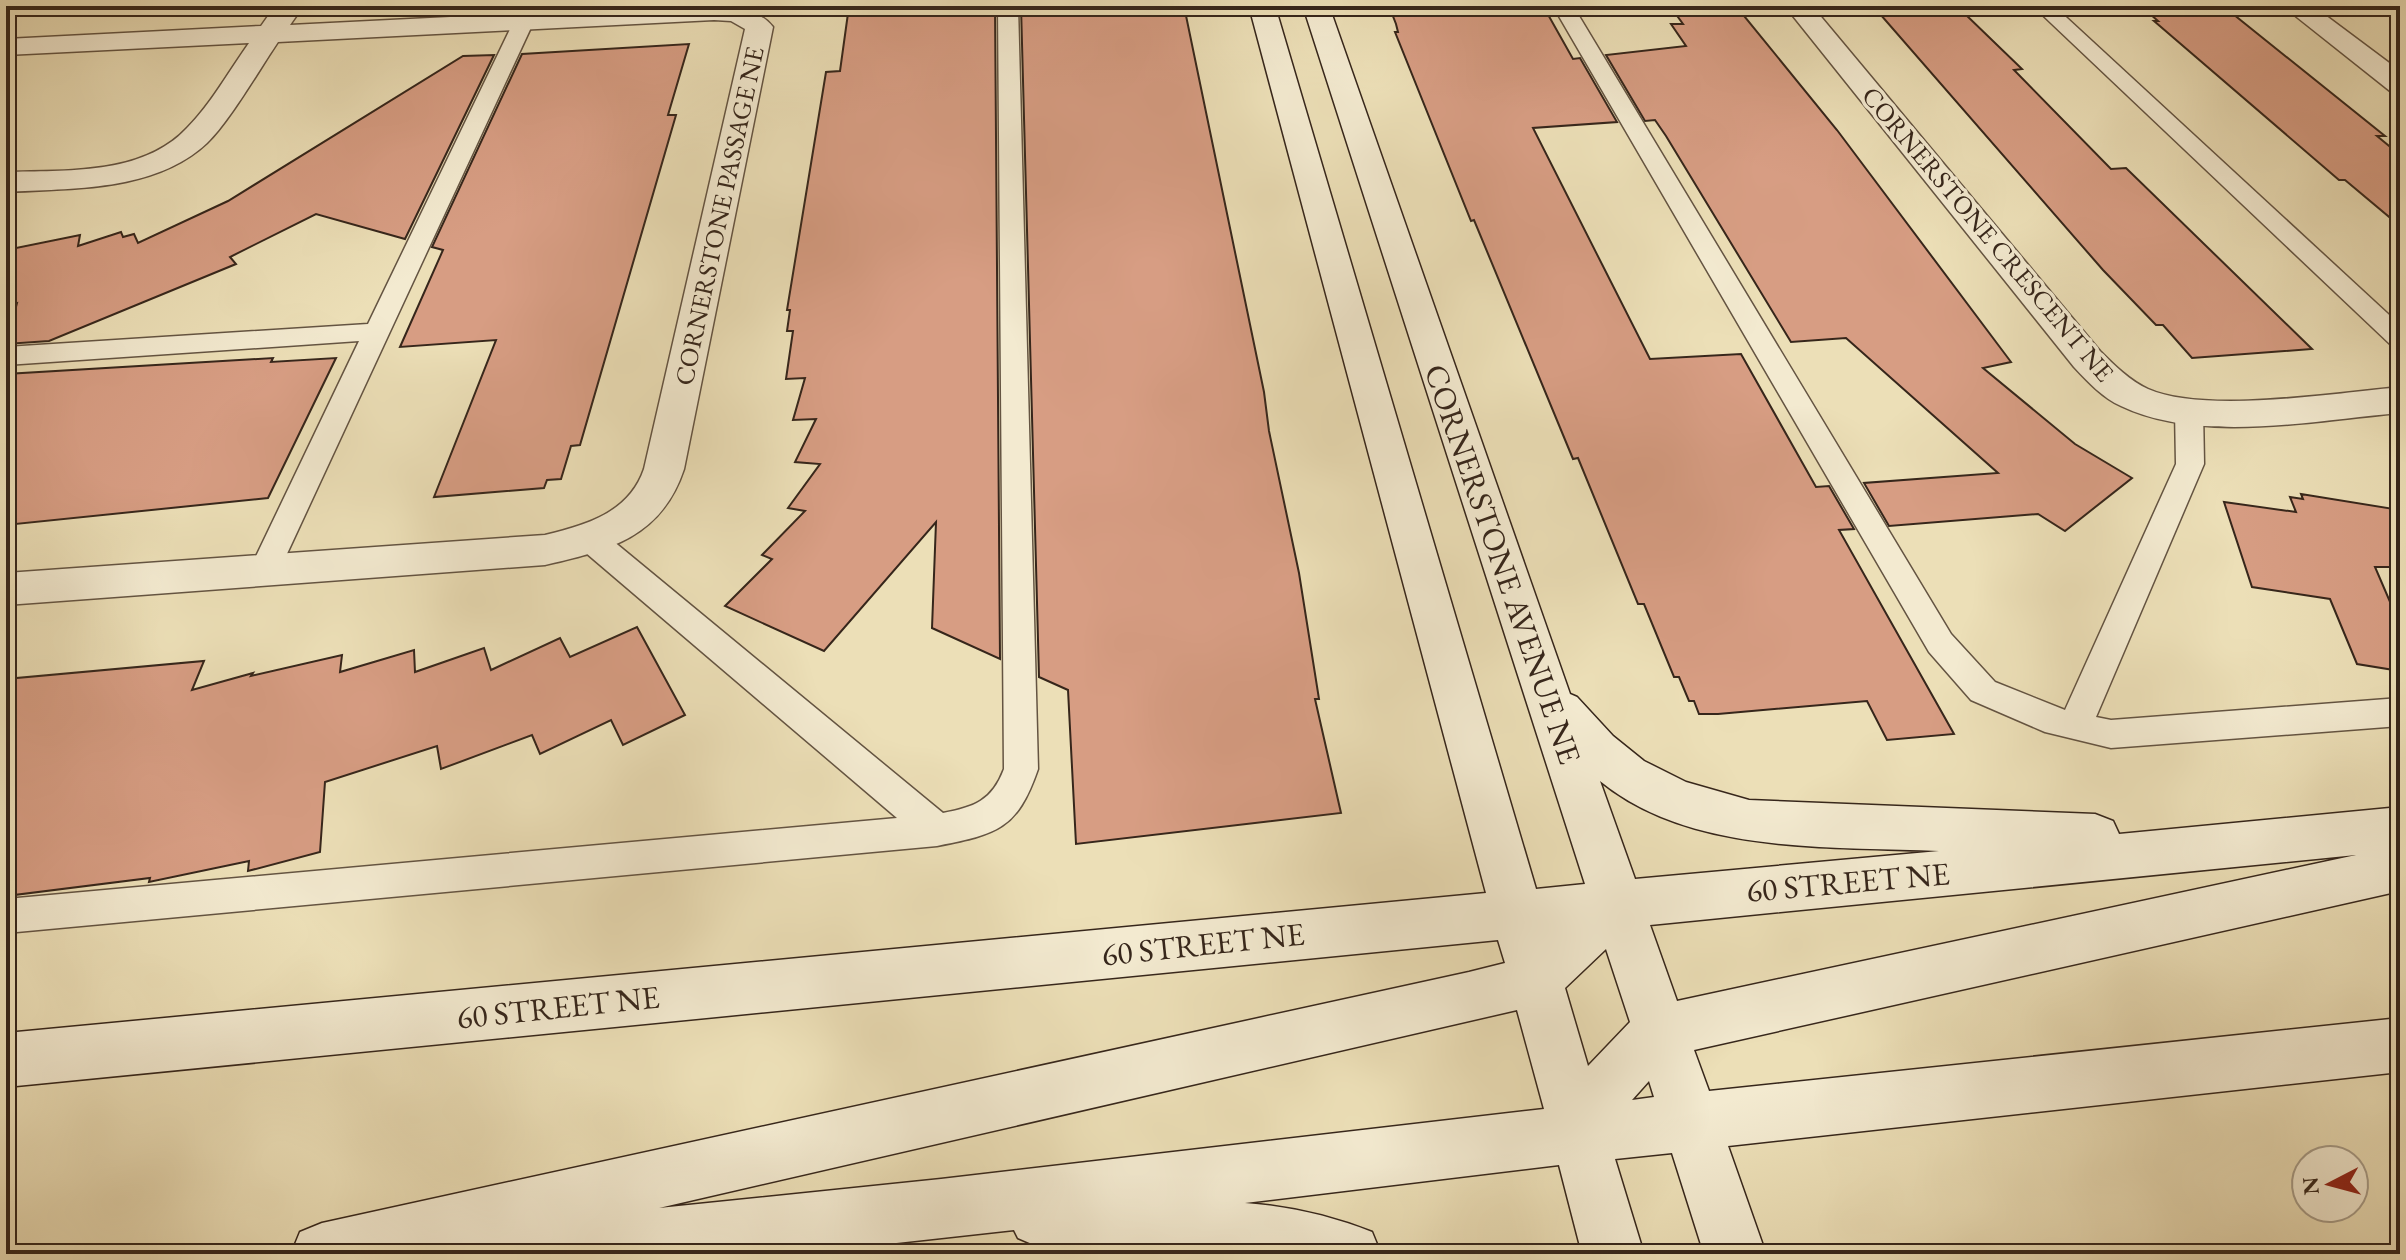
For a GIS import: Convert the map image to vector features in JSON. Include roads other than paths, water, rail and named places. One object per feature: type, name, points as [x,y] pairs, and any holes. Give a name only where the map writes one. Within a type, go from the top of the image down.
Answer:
[{"type":"street","points":[[6,182],[101,177],[129,172],[161,161],[185,148],[198,135],[289,6]]},
{"type":"street","points":[[1262,6],[1613,1254]]},
{"type":"street","name":"CORNERSTONE AVENUE NE","points":[[1316,6],[1735,1254]]},
{"type":"street","name":"CORNERSTONE CRESCENT NE","points":[[1798,6],[2087,359],[2110,383],[2137,399],[2189,410],[2237,412],[2400,400]]},
{"type":"street","points":[[2296,6],[2400,85]]},
{"type":"street","name":"CORNERSTONE PASSAGE NE","points":[[6,47],[733,12],[749,18],[759,27],[664,469],[652,498],[624,523],[590,539],[545,550],[6,589]]},
{"type":"street","points":[[1546,693],[1596,750],[1627,775],[1675,800],[1749,821],[2258,843]]},
{"type":"street","name":"60 STREET NE","points":[[6,1060],[2400,829]]},
{"type":"street","points":[[1579,1134],[1614,1076],[1660,1031],[2400,868]]},
{"type":"street","points":[[322,1254],[1415,1012],[1536,980],[1617,904]]},
{"type":"street","points":[[507,1254],[941,1209],[1579,1134],[2400,1045]]},
{"type":"street","points":[[941,1209],[1273,1235],[1350,1254]]},
{"type":"lane","points":[[6,916],[937,830],[987,820],[1013,796],[1021,769],[1008,6]]},
{"type":"lane","points":[[1563,6],[1940,643],[1983,691],[2075,726],[2111,734],[2400,712]]},
{"type":"lane","points":[[2043,6],[2400,339]]},
{"type":"lane","points":[[264,571],[524,21]]},
{"type":"lane","points":[[6,356],[376,332]]},
{"type":"lane","points":[[2075,726],[2190,464],[2189,410]]},
{"type":"lane","points":[[590,539],[937,830]]}]
